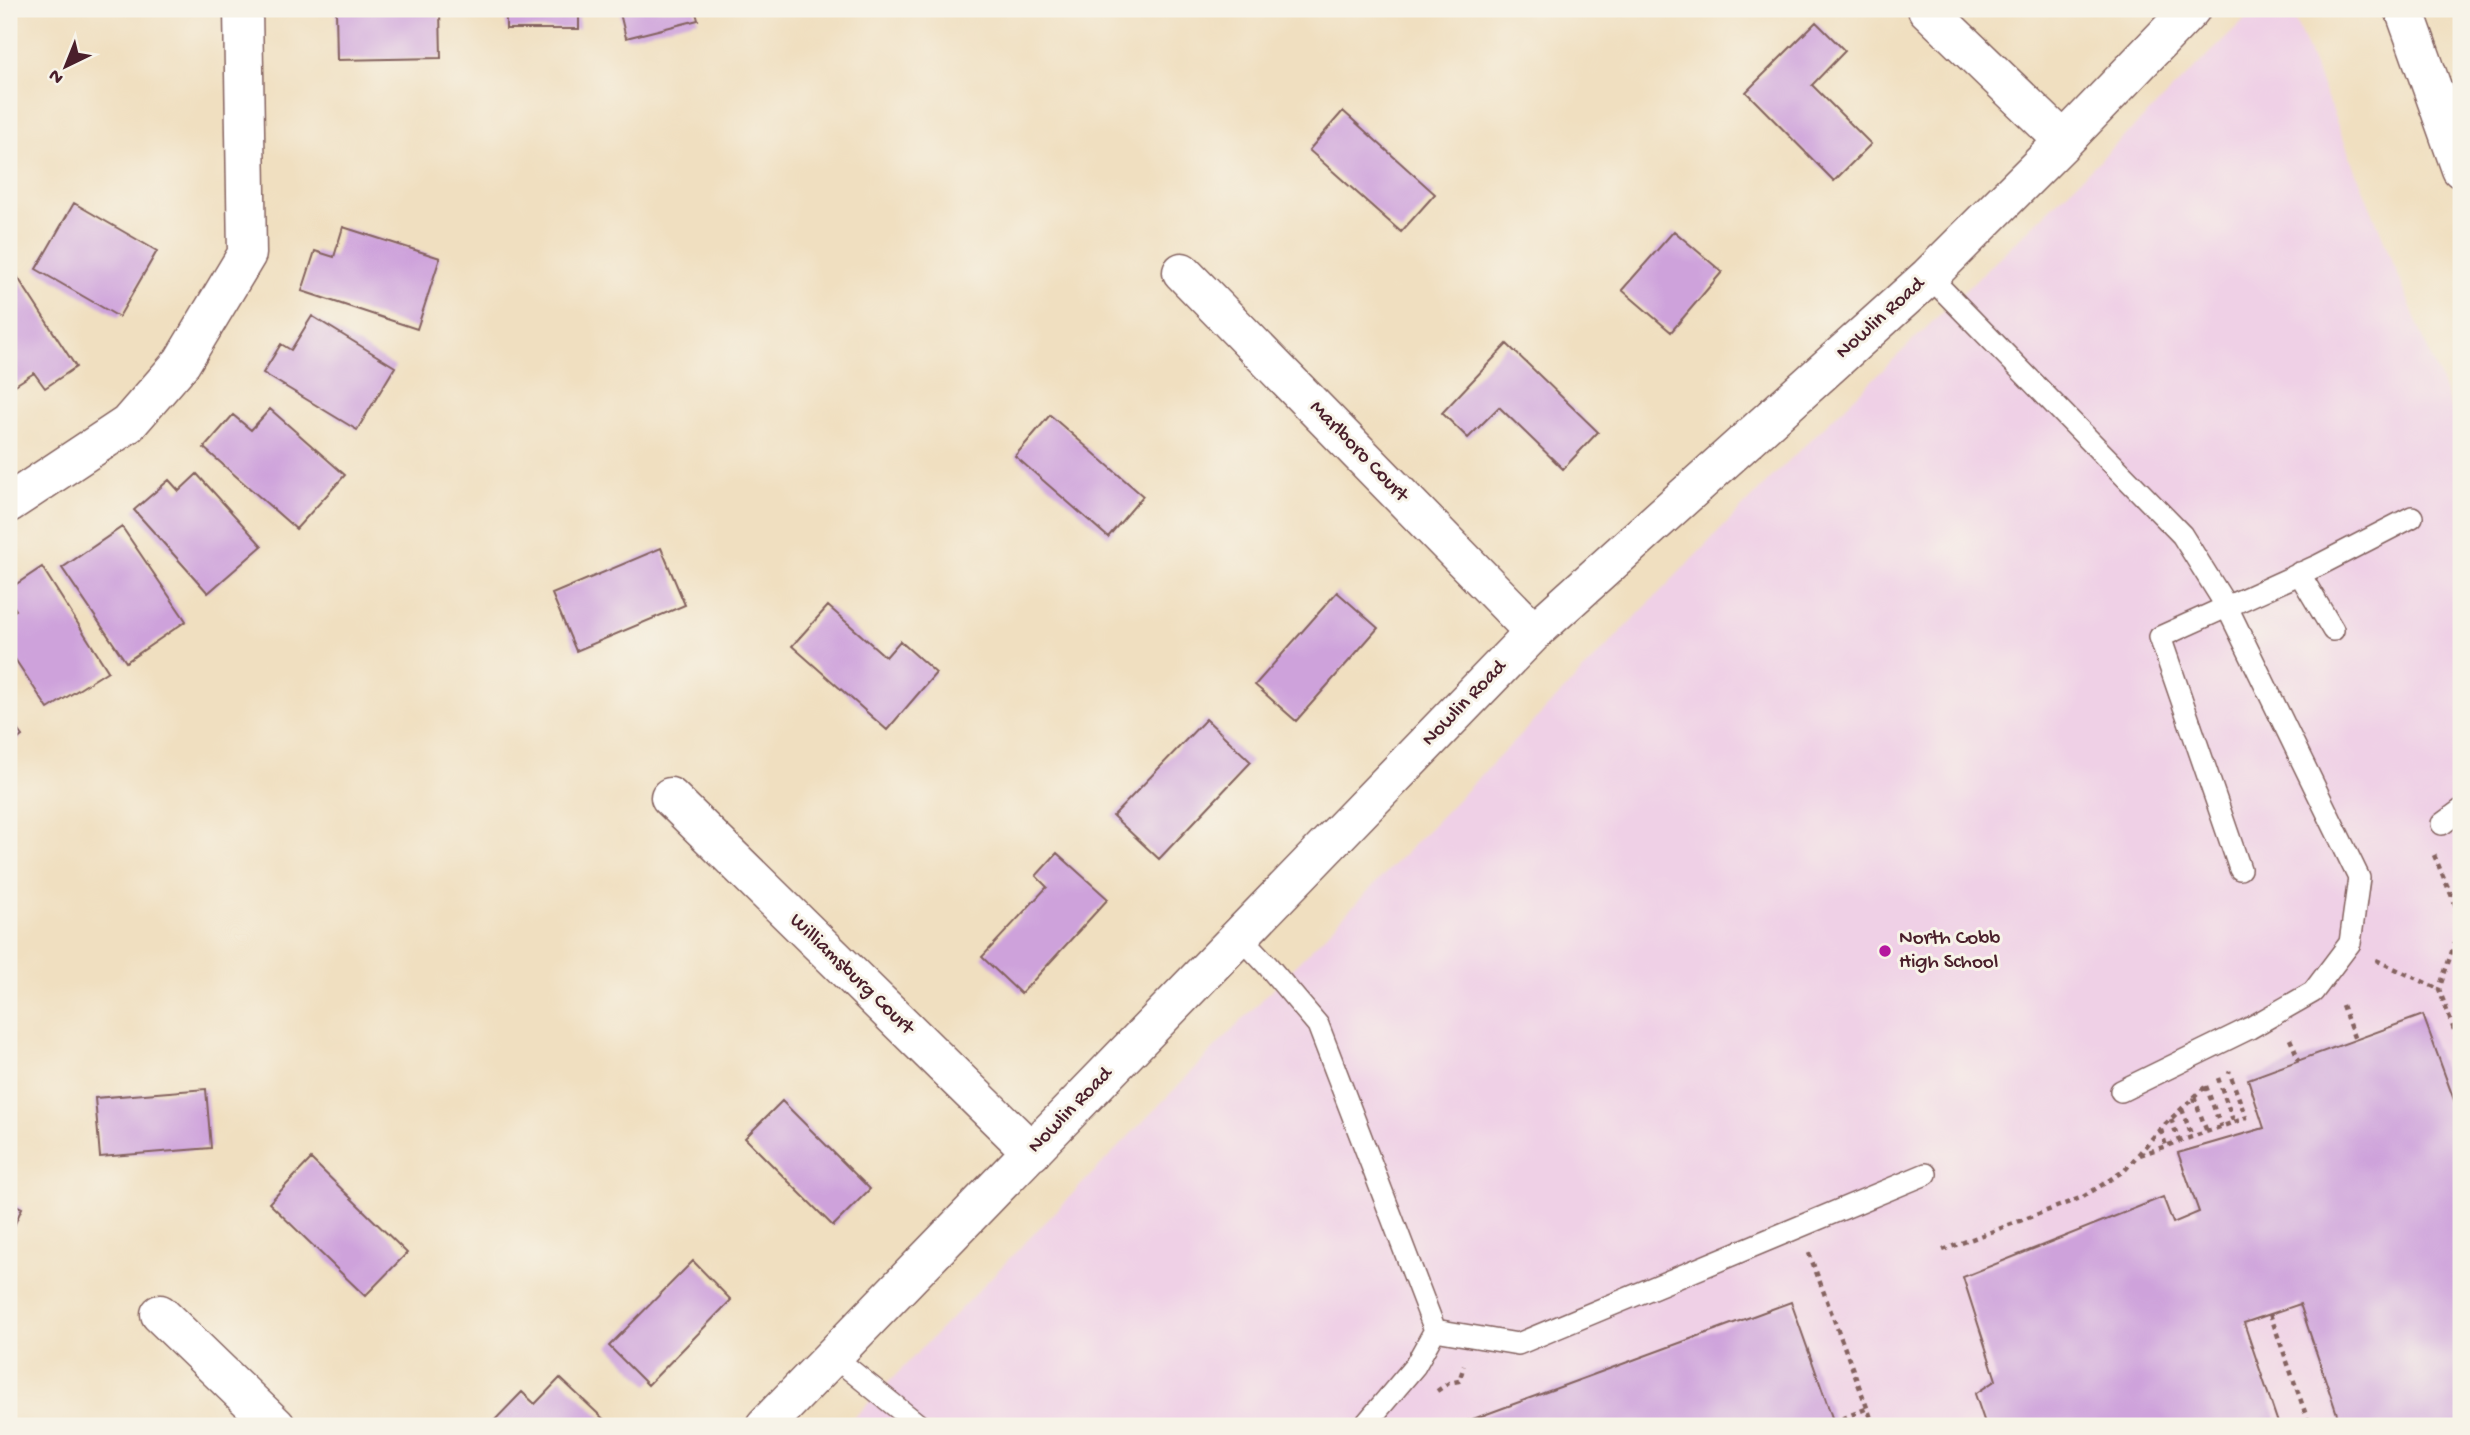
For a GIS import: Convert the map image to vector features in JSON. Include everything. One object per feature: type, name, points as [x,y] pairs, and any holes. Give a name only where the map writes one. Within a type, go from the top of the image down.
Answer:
[{"type":"street","points":[[9,503],[128,424],[182,362],[247,254],[243,9]]},
{"type":"street","points":[[1927,9],[2064,141]]},
{"type":"street","name":"Nowlin Road","points":[[765,1426],[1534,632],[1929,276],[2191,9]]},
{"type":"street","points":[[2404,9],[2461,169]]},
{"type":"street","name":"Marlboro Court","points":[[1182,272],[1534,632]]},
{"type":"street","name":"Williamsburg Court","points":[[670,797],[1032,1152]]},
{"type":"street","points":[[160,1314],[276,1426]]},
{"type":"lane","points":[[1929,276],[2182,535],[2227,607],[2359,878],[2350,943],[2313,992],[2250,1028],[2121,1091]]},
{"type":"lane","points":[[2240,869],[2160,637],[2412,517]]},
{"type":"lane","points":[[2299,573],[2333,630]]},
{"type":"lane","points":[[2442,824],[2461,810]]},
{"type":"lane","points":[[1239,935],[1318,1025],[1436,1330]]},
{"type":"lane","points":[[1436,1330],[1518,1344],[1926,1174]]},
{"type":"lane","points":[[1364,1426],[1415,1366],[1436,1330]]},
{"type":"lane","points":[[833,1356],[920,1426]]},
{"type":"path","points":[[2442,824],[2426,835],[2456,906],[2457,937],[2439,989],[2461,1049]]},
{"type":"path","points":[[2369,957],[2439,989]]},
{"type":"path","points":[[2331,1007],[2340,1001],[2355,1040]]},
{"type":"path","points":[[2288,1035],[2299,1060]]},
{"type":"path","points":[[1943,1250],[2083,1197],[2125,1170],[2194,1097],[2238,1064]]},
{"type":"path","points":[[2138,1156],[2246,1118],[2229,1070]]},
{"type":"path","points":[[2218,1078],[2234,1123]]},
{"type":"path","points":[[2206,1086],[2221,1127]]},
{"type":"path","points":[[2194,1097],[2207,1132]]},
{"type":"path","points":[[2182,1109],[2192,1137]]},
{"type":"path","points":[[2171,1119],[2179,1142]]},
{"type":"path","points":[[2161,1130],[2166,1146]]},
{"type":"path","points":[[2151,1140],[2155,1150]]},
{"type":"path","points":[[1799,1227],[1874,1426]]},
{"type":"path","points":[[2270,1314],[2310,1426],[2333,1420],[2335,1426]]},
{"type":"path","points":[[1833,1422],[1868,1408]]},
{"type":"shaded area","name":"North Cobb High School","points":[[2256,9],[2291,9],[2461,432],[2461,1426],[846,1426],[1773,476]]},
{"type":"building","points":[[336,9],[440,9],[441,58],[337,60]]},
{"type":"building","points":[[506,9],[579,9],[579,29],[506,29]]},
{"type":"building","points":[[619,9],[695,9],[698,20],[626,38]]},
{"type":"building","points":[[1816,22],[1845,51],[1812,85],[1871,144],[1834,181],[1746,92]]},
{"type":"building","points":[[1343,111],[1435,194],[1401,232],[1309,150]]},
{"type":"building","points":[[74,203],[157,251],[119,317],[36,269]]},
{"type":"building","points":[[343,227],[440,258],[417,329],[302,291],[315,251],[334,257]]},
{"type":"building","points":[[1674,231],[1722,272],[1671,332],[1622,290]]},
{"type":"building","points":[[11,267],[76,367],[45,388],[34,373],[9,389]]},
{"type":"building","points":[[312,316],[395,367],[357,430],[263,373],[281,344],[291,350]]},
{"type":"building","points":[[1507,344],[1598,432],[1563,469],[1499,407],[1468,438],[1442,413]]},
{"type":"building","points":[[270,409],[345,475],[296,529],[204,448],[233,415],[251,430]]},
{"type":"building","points":[[1050,415],[1143,496],[1108,537],[1015,456]]},
{"type":"building","points":[[197,474],[262,546],[208,593],[134,510],[169,480],[179,491]]},
{"type":"building","points":[[122,527],[186,621],[126,662],[62,568]]},
{"type":"building","points":[[661,548],[685,605],[576,651],[552,594]]},
{"type":"building","points":[[42,567],[108,671],[48,709],[9,650],[9,614],[16,610],[9,599],[9,589]]},
{"type":"building","points":[[1337,592],[1378,628],[1296,721],[1255,685]]},
{"type":"building","points":[[828,606],[886,657],[900,641],[936,673],[887,730],[792,646]]},
{"type":"building","points":[[9,719],[22,736],[9,746]]},
{"type":"building","points":[[1206,719],[1251,762],[1159,859],[1113,816]]},
{"type":"building","points":[[1057,853],[1108,899],[1021,994],[982,957],[1047,887],[1036,876]]},
{"type":"building","points":[[2423,1015],[2457,1108],[2461,1106],[2461,1426],[2341,1426],[2300,1304],[2244,1323],[2279,1426],[1986,1426],[1975,1394],[1996,1380],[1963,1277],[2163,1197],[2173,1223],[2199,1212],[2178,1153],[2264,1128],[2248,1079]]},
{"type":"building","points":[[206,1089],[211,1148],[100,1157],[95,1098]]},
{"type":"building","points":[[782,1101],[870,1189],[833,1226],[745,1138]]},
{"type":"building","points":[[311,1159],[407,1253],[365,1296],[269,1203]]},
{"type":"building","points":[[9,1202],[22,1208],[9,1237]]},
{"type":"building","points":[[693,1261],[731,1300],[648,1385],[609,1346]]},
{"type":"building","points":[[1791,1302],[1835,1426],[1454,1426]]},
{"type":"building","points":[[560,1378],[611,1426],[489,1426],[522,1392],[535,1404]]},
{"type":"place","name":"North Cobb High School","points":[[1885,951]]}]
